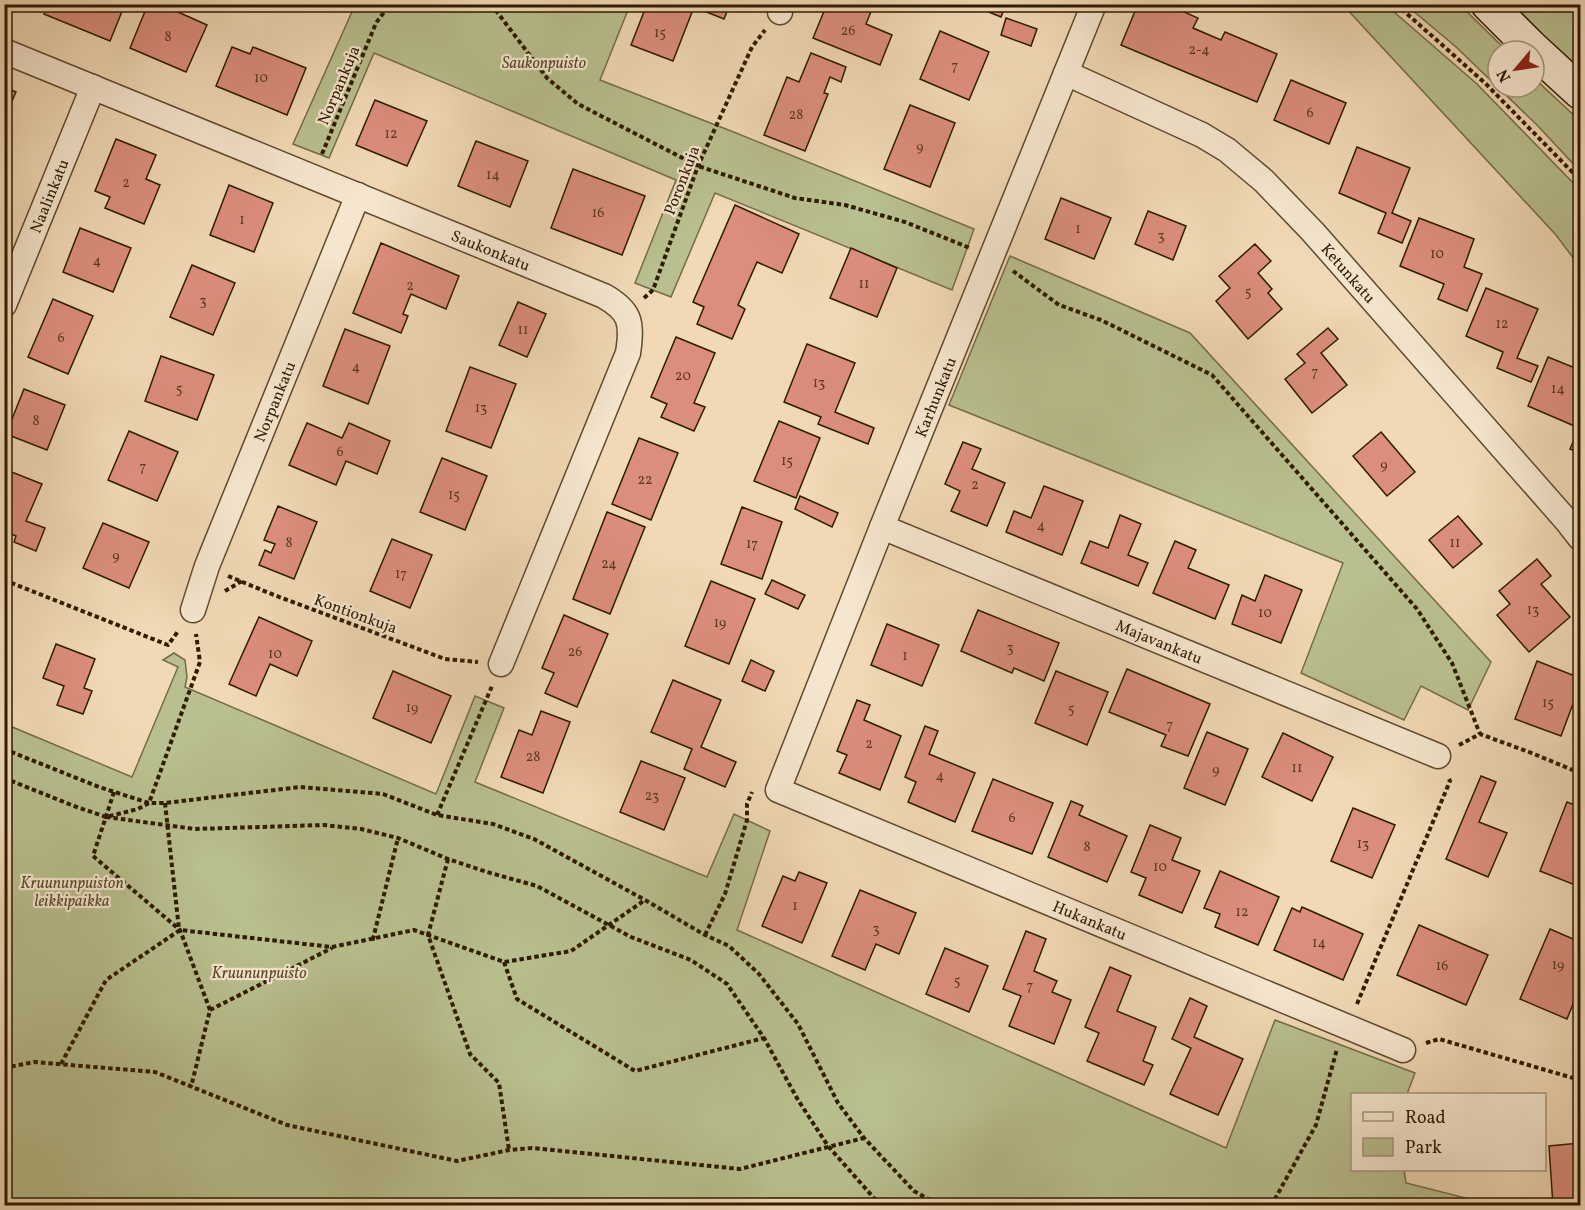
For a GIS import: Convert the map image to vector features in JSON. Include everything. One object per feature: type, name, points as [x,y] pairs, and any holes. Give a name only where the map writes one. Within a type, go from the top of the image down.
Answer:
[{"type":"street","name":"Karhunkatu","points":[[778,790],[1094,4]]},
{"type":"street","points":[[1488,4],[1581,92]]},
{"type":"street","name":"Saukonkatu","points":[[4,51],[604,296],[619,305],[626,314]]},
{"type":"street","name":"Ketunkatu","points":[[1066,73],[1202,135],[1227,150],[1263,181],[1314,232],[1581,538]]},
{"type":"street","name":"Naalinkatu","points":[[4,305],[93,87]]},
{"type":"street","name":"Norpankatu","points":[[193,610],[207,566],[358,195]]},
{"type":"street","points":[[501,664],[628,352],[630,325],[626,314]]},
{"type":"street","name":"Majavankatu","points":[[882,527],[1438,756]]},
{"type":"street","name":"Hukankatu","points":[[778,790],[1403,1050]]},
{"type":"path","name":"Norpankuja","points":[[313,177],[376,22],[390,4]]},
{"type":"path","points":[[491,4],[547,78],[578,104],[698,166],[795,198],[845,206],[904,222],[992,256],[1059,305],[1101,320],[1212,375],[1417,609],[1452,663],[1480,734]]},
{"type":"path","points":[[1396,4],[1485,83],[1581,180]]},
{"type":"path","name":"Poronkuja","points":[[626,314],[652,290],[698,166],[752,47]]},
{"type":"path","name":"Kontionkuja","points":[[207,566],[274,595],[445,659],[501,664]]},
{"type":"path","points":[[4,580],[168,645],[193,610]]},
{"type":"path","points":[[106,818],[138,809],[149,803],[200,662],[193,610]]},
{"type":"path","points":[[437,815],[501,664]]},
{"type":"path","points":[[1271,1206],[1316,1125],[1343,1026],[1358,1002],[1450,781],[1438,756],[1480,734],[1581,773]]},
{"type":"path","points":[[4,749],[114,792],[149,803],[300,787],[383,794],[437,815],[493,824],[534,839],[705,935],[729,946],[759,974],[798,1024],[838,1103],[864,1138],[914,1191],[940,1206]]},
{"type":"path","points":[[4,778],[106,818],[195,829],[324,825],[361,829],[398,838],[448,859],[537,886],[609,926],[691,960],[727,984],[764,1038],[798,1100],[828,1146],[881,1206]]},
{"type":"path","points":[[114,792],[93,856],[180,930],[332,947]]},
{"type":"path","points":[[165,803],[180,930],[210,1010],[191,1087]]},
{"type":"path","points":[[705,935],[724,894],[747,820]]},
{"type":"path","points":[[373,939],[398,838]]},
{"type":"path","points":[[448,859],[428,936],[470,1054],[499,1083],[509,1150]]},
{"type":"path","points":[[210,1010],[332,947],[414,930],[504,962],[571,951],[645,900]]},
{"type":"path","points":[[61,1064],[106,980],[180,930]]},
{"type":"path","points":[[504,962],[517,999],[635,1071],[764,1038]]},
{"type":"path","points":[[1403,1050],[1439,1039],[1581,1080]]},
{"type":"path","points":[[4,1068],[34,1062],[155,1072],[287,1125],[458,1161],[509,1150],[532,1148],[740,1169],[864,1138]]},
{"type":"green space","name":"Saukonpuisto","points":[[355,5],[630,5],[600,80],[974,229],[952,290],[715,193],[671,297],[635,283],[676,180],[374,53],[329,158],[293,144]]},
{"type":"green space","points":[[1343,5],[1386,5],[1477,84],[1486,93],[1486,99],[1492,99],[1580,190],[1580,267],[1556,235]]},
{"type":"green space","points":[[1406,5],[1460,5],[1495,39],[1486,39],[1486,76]]},
{"type":"green space","points":[[1507,5],[1580,5],[1580,72]]},
{"type":"green space","points":[[1546,89],[1580,121],[1580,171],[1510,99],[1546,99]]},
{"type":"green space","points":[[1010,256],[1190,333],[1491,662],[1468,710],[1421,686],[1404,720],[1301,673],[1343,563],[949,405]]},
{"type":"green space","name":"Kruununpuisto","points":[[174,653],[185,660],[187,677],[185,687],[436,794],[475,696],[504,708],[475,782],[707,877],[734,814],[770,831],[737,930],[1226,1148],[1275,1020],[1415,1073],[1407,1093],[1351,1093],[1351,1171],[1404,1171],[1406,1183],[1493,1205],[5,1205],[5,724],[132,777],[178,667],[163,660]]},
{"type":"building","points":[[48,4],[125,4],[110,41],[44,14]]},
{"type":"building","points":[[148,4],[160,4],[207,25],[186,72],[130,48]]},
{"type":"building","points":[[647,4],[730,4],[724,19],[694,7],[673,61],[631,45]]},
{"type":"building","points":[[827,4],[874,4],[866,24],[892,35],[880,65],[813,38]]},
{"type":"building","points":[[969,4],[1006,4],[1001,17]]},
{"type":"building","points":[[1138,4],[1166,4],[1198,18],[1193,28],[1221,40],[1225,32],[1277,54],[1257,102],[1121,45]]},
{"type":"building","points":[[1006,18],[1037,29],[1031,46],[1001,35]]},
{"type":"building","points":[[940,31],[989,52],[969,100],[920,79]]},
{"type":"building","points":[[232,47],[250,54],[253,47],[306,68],[287,115],[216,86]]},
{"type":"building","points":[[811,53],[846,67],[841,82],[830,77],[824,93],[828,94],[805,151],[764,135],[787,77],[799,82]]},
{"type":"building","points":[[1291,80],[1346,103],[1329,144],[1274,120]]},
{"type":"building","points":[[4,87],[16,92],[4,119]]},
{"type":"building","points":[[375,100],[427,121],[407,166],[356,145]]},
{"type":"building","points":[[910,105],[955,123],[930,187],[884,169]]},
{"type":"building","points":[[116,139],[156,155],[146,179],[160,185],[144,224],[105,208],[110,197],[95,191]]},
{"type":"building","points":[[476,141],[528,161],[510,207],[458,186]]},
{"type":"building","points":[[1357,147],[1410,168],[1392,213],[1411,221],[1402,243],[1378,233],[1386,213],[1339,193]]},
{"type":"building","points":[[573,169],[645,196],[622,255],[551,228]]},
{"type":"building","points":[[229,185],[273,203],[254,252],[210,235]]},
{"type":"building","points":[[1061,198],[1111,218],[1094,259],[1045,239]]},
{"type":"building","points":[[735,205],[799,234],[782,273],[757,262],[738,305],[745,309],[732,339],[697,324],[704,307],[693,302]]},
{"type":"building","points":[[1148,211],[1186,226],[1173,260],[1135,244]]},
{"type":"building","points":[[1419,218],[1474,239],[1464,267],[1482,274],[1467,311],[1438,299],[1444,284],[1400,266]]},
{"type":"building","points":[[80,228],[131,248],[113,292],[63,272]]},
{"type":"building","points":[[381,243],[459,276],[446,309],[411,294],[403,314],[408,316],[401,333],[353,313]]},
{"type":"building","points":[[1255,244],[1271,261],[1258,273],[1272,289],[1268,293],[1282,309],[1248,339],[1216,301],[1230,288],[1219,276]]},
{"type":"building","points":[[851,248],[897,268],[877,317],[830,298]]},
{"type":"building","points":[[192,265],[235,283],[213,335],[170,317]]},
{"type":"building","points":[[1486,288],[1538,309],[1517,358],[1538,366],[1531,382],[1497,368],[1503,352],[1466,336]]},
{"type":"building","points":[[53,299],[93,316],[68,374],[28,357]]},
{"type":"building","points":[[518,302],[546,314],[527,357],[499,345]]},
{"type":"building","points":[[1328,328],[1338,339],[1321,353],[1347,385],[1312,413],[1285,379],[1305,363],[1297,354]]},
{"type":"building","points":[[345,329],[390,346],[368,404],[323,386]]},
{"type":"building","points":[[676,337],[715,353],[694,403],[705,407],[694,431],[661,417],[667,404],[651,397]]},
{"type":"building","points":[[807,344],[855,363],[835,412],[874,428],[868,444],[818,424],[821,417],[784,402]]},
{"type":"building","points":[[161,356],[214,375],[197,420],[145,401]]},
{"type":"building","points":[[1548,357],[1580,370],[1580,453],[1570,449],[1579,428],[1528,406]]},
{"type":"building","points":[[470,367],[516,384],[491,448],[446,431]]},
{"type":"building","points":[[24,389],[65,405],[47,450],[6,434]]},
{"type":"building","points":[[779,421],[820,438],[796,498],[754,481]]},
{"type":"building","points":[[307,423],[342,438],[349,423],[390,441],[377,474],[346,461],[336,485],[289,465]]},
{"type":"building","points":[[129,431],[178,452],[157,501],[108,480]]},
{"type":"building","points":[[1381,432],[1415,472],[1387,496],[1353,456]]},
{"type":"building","points":[[639,438],[678,453],[651,520],[612,504]]},
{"type":"building","points":[[963,442],[981,449],[972,469],[1005,483],[987,526],[951,511],[960,491],[945,484]]},
{"type":"building","points":[[442,458],[487,476],[465,530],[420,512]]},
{"type":"building","points":[[4,469],[42,484],[26,521],[45,528],[36,551],[14,542],[16,536],[4,531]]},
{"type":"building","points":[[1044,486],[1083,501],[1062,555],[1006,532],[1014,511],[1031,518]]},
{"type":"building","points":[[800,496],[838,513],[832,527],[795,509]]},
{"type":"building","points":[[278,506],[317,522],[294,579],[259,565],[265,550],[271,553],[275,544],[264,540]]},
{"type":"building","points":[[742,507],[782,522],[762,579],[721,564]]},
{"type":"building","points":[[607,512],[645,527],[610,614],[573,599]]},
{"type":"building","points":[[1120,515],[1141,524],[1128,555],[1148,563],[1138,586],[1081,563],[1090,541],[1108,548]]},
{"type":"building","points":[[1458,516],[1482,544],[1453,568],[1429,540]]},
{"type":"building","points":[[103,523],[149,542],[129,588],[83,568]]},
{"type":"building","points":[[392,539],[432,555],[410,608],[370,591]]},
{"type":"building","points":[[1175,541],[1196,550],[1188,568],[1229,585],[1215,619],[1153,593]]},
{"type":"building","points":[[1537,559],[1551,576],[1541,584],[1570,617],[1529,652],[1497,615],[1510,604],[1499,591]]},
{"type":"building","points":[[1265,575],[1302,590],[1281,643],[1232,624],[1242,595],[1255,601]]},
{"type":"building","points":[[772,580],[805,595],[798,609],[765,594]]},
{"type":"building","points":[[711,581],[755,599],[729,664],[685,646]]},
{"type":"building","points":[[978,610],[1059,643],[1044,681],[1014,668],[1012,673],[961,651]]},
{"type":"building","points":[[564,615],[608,634],[577,707],[545,693],[554,673],[542,668]]},
{"type":"building","points":[[259,617],[312,641],[297,676],[270,664],[256,696],[229,684]]},
{"type":"building","points":[[887,624],[939,645],[922,686],[871,665]]},
{"type":"building","points":[[56,644],[95,659],[84,688],[92,691],[83,714],[57,705],[64,686],[43,678]]},
{"type":"building","points":[[751,660],[774,671],[765,691],[742,681]]},
{"type":"building","points":[[1537,661],[1580,678],[1580,685],[1561,736],[1515,719]]},
{"type":"building","points":[[1127,669],[1210,704],[1188,756],[1161,746],[1166,735],[1109,712]]},
{"type":"building","points":[[393,671],[451,696],[431,743],[373,718]]},
{"type":"building","points":[[1056,671],[1108,692],[1087,745],[1035,723]]},
{"type":"building","points":[[673,680],[721,700],[701,747],[736,762],[725,787],[684,769],[692,749],[651,732]]},
{"type":"building","points":[[857,700],[870,705],[864,720],[901,736],[880,790],[839,773],[847,755],[837,751]]},
{"type":"building","points":[[541,711],[570,722],[543,793],[501,777],[519,730],[532,735]]},
{"type":"building","points":[[925,726],[938,731],[929,754],[975,773],[955,822],[908,802],[916,782],[905,777]]},
{"type":"building","points":[[1207,732],[1248,749],[1225,805],[1184,788]]},
{"type":"building","points":[[1283,733],[1333,757],[1312,801],[1262,777]]},
{"type":"building","points":[[641,761],[685,778],[664,830],[620,812]]},
{"type":"building","points":[[1481,776],[1496,782],[1479,822],[1507,833],[1488,877],[1446,859]]},
{"type":"building","points":[[993,779],[1053,803],[1032,854],[972,831]]},
{"type":"building","points":[[1071,801],[1083,806],[1079,815],[1127,836],[1107,882],[1048,857]]},
{"type":"building","points":[[1567,802],[1580,807],[1580,887],[1540,871]]},
{"type":"building","points":[[1353,808],[1395,825],[1372,878],[1331,861]]},
{"type":"building","points":[[1150,825],[1181,838],[1172,860],[1200,871],[1182,913],[1139,895],[1146,878],[1131,872]]},
{"type":"building","points":[[1220,871],[1279,897],[1258,945],[1215,927],[1220,914],[1204,908]]},
{"type":"building","points":[[799,872],[827,883],[802,943],[762,926],[783,876],[795,881]]},
{"type":"building","points":[[860,890],[916,913],[899,954],[876,944],[865,970],[832,956]]},
{"type":"building","points":[[1302,907],[1363,934],[1343,980],[1274,950],[1292,908],[1300,912]]},
{"type":"building","points":[[1419,925],[1488,955],[1466,1005],[1397,975]]},
{"type":"building","points":[[1550,929],[1580,942],[1580,987],[1567,1019],[1520,999]]},
{"type":"building","points":[[1026,931],[1046,939],[1034,971],[1057,981],[1052,992],[1071,1000],[1054,1044],[1009,1026],[1021,996],[1003,989]]},
{"type":"building","points":[[945,948],[988,966],[969,1012],[926,994]]},
{"type":"building","points":[[1110,967],[1131,976],[1117,1011],[1156,1027],[1143,1061],[1153,1065],[1144,1085],[1087,1061],[1099,1033],[1085,1027]]},
{"type":"building","points":[[1190,998],[1207,1006],[1194,1037],[1243,1059],[1218,1115],[1170,1094],[1191,1048],[1172,1039]]},
{"type":"building","points":[[1580,1143],[1580,1203],[1576,1206],[1553,1206],[1549,1146]]},
{"type":"park label","name":"Kruununpuiston leikkipaikka","points":[[72,891]]}]
